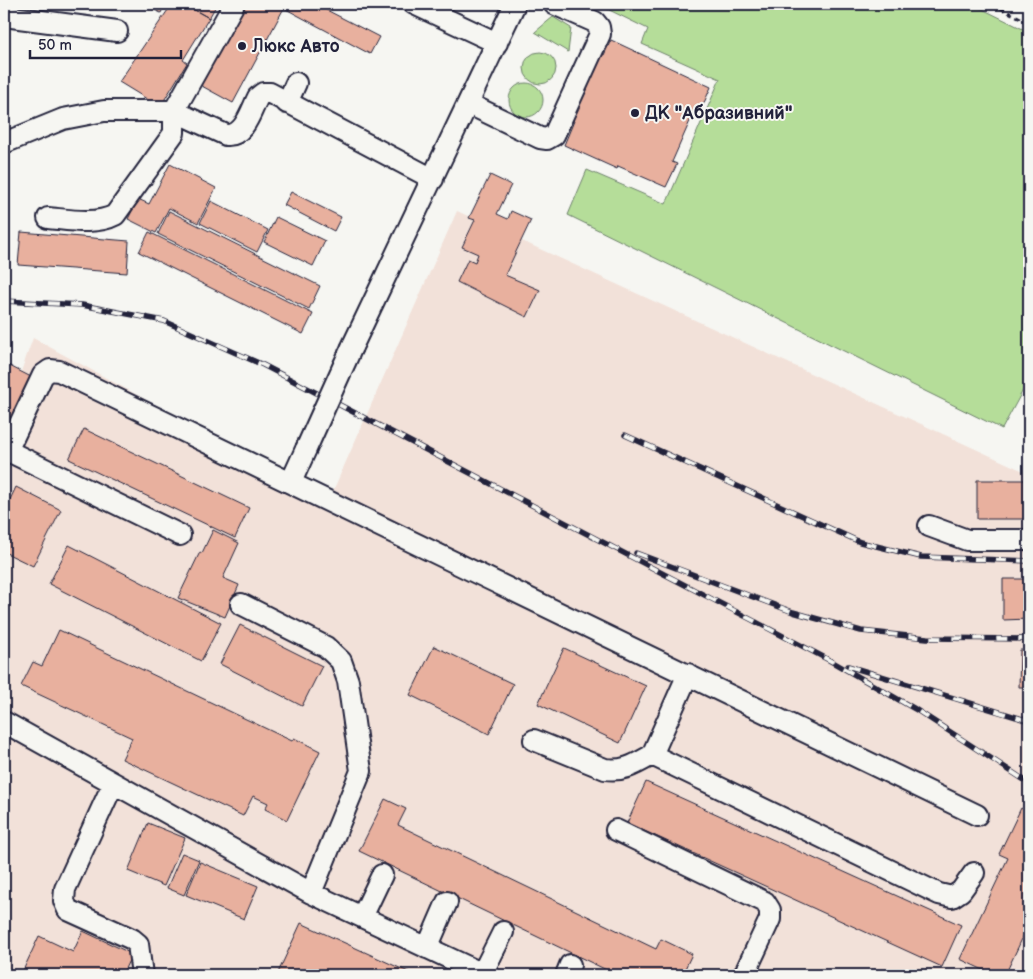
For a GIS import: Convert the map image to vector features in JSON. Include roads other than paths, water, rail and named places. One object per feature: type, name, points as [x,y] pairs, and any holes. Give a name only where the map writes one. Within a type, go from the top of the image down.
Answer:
[{"type":"street","points":[[48,218],[95,221],[106,220],[116,215],[174,133],[174,112],[234,4]]},
{"type":"street","points":[[414,4],[497,43]]},
{"type":"street","points":[[291,482],[352,347],[516,4]]},
{"type":"street","points":[[468,104],[540,138],[547,139],[554,135],[600,34],[599,27],[595,22],[554,4]]},
{"type":"street","points":[[4,16],[117,31]]},
{"type":"street","points":[[287,103],[296,83]]},
{"type":"street","points":[[4,143],[63,119],[104,111],[174,112],[232,136],[239,133],[258,97],[263,93],[270,93],[432,179]]},
{"type":"street","points":[[180,535],[6,450],[43,375],[50,370],[59,371],[977,815]]},
{"type":"street","points":[[929,526],[967,540],[1029,540]]},
{"type":"street","points":[[241,604],[326,646],[341,661],[348,680],[361,771],[311,893]]},
{"type":"street","points":[[534,740],[605,769],[615,771],[626,769],[652,754],[688,674]]},
{"type":"street","points":[[4,722],[311,893],[483,975],[503,932]]},
{"type":"street","points":[[652,754],[939,894],[952,897],[962,891],[974,873]]},
{"type":"street","points":[[113,784],[65,889],[64,901],[68,910],[132,939],[138,944],[142,975]]},
{"type":"street","points":[[616,830],[765,902],[770,910],[770,919],[744,975]]},
{"type":"street","points":[[362,917],[382,875]]},
{"type":"street","points":[[427,948],[447,902]]},
{"type":"railway","points":[[4,301],[82,305],[164,321],[263,365],[829,660],[915,709],[1029,783]]},
{"type":"railway","points":[[625,435],[860,542],[921,557],[1029,561]]},
{"type":"railway","points":[[636,553],[793,612],[861,631],[927,638],[1029,639]]},
{"type":"railway","points":[[848,666],[1029,721]]},
{"type":"place","name":"Люкс Авто","points":[[242,46]]},
{"type":"place","name":"ДК \"Абразивний\"","points":[[635,113]]}]
